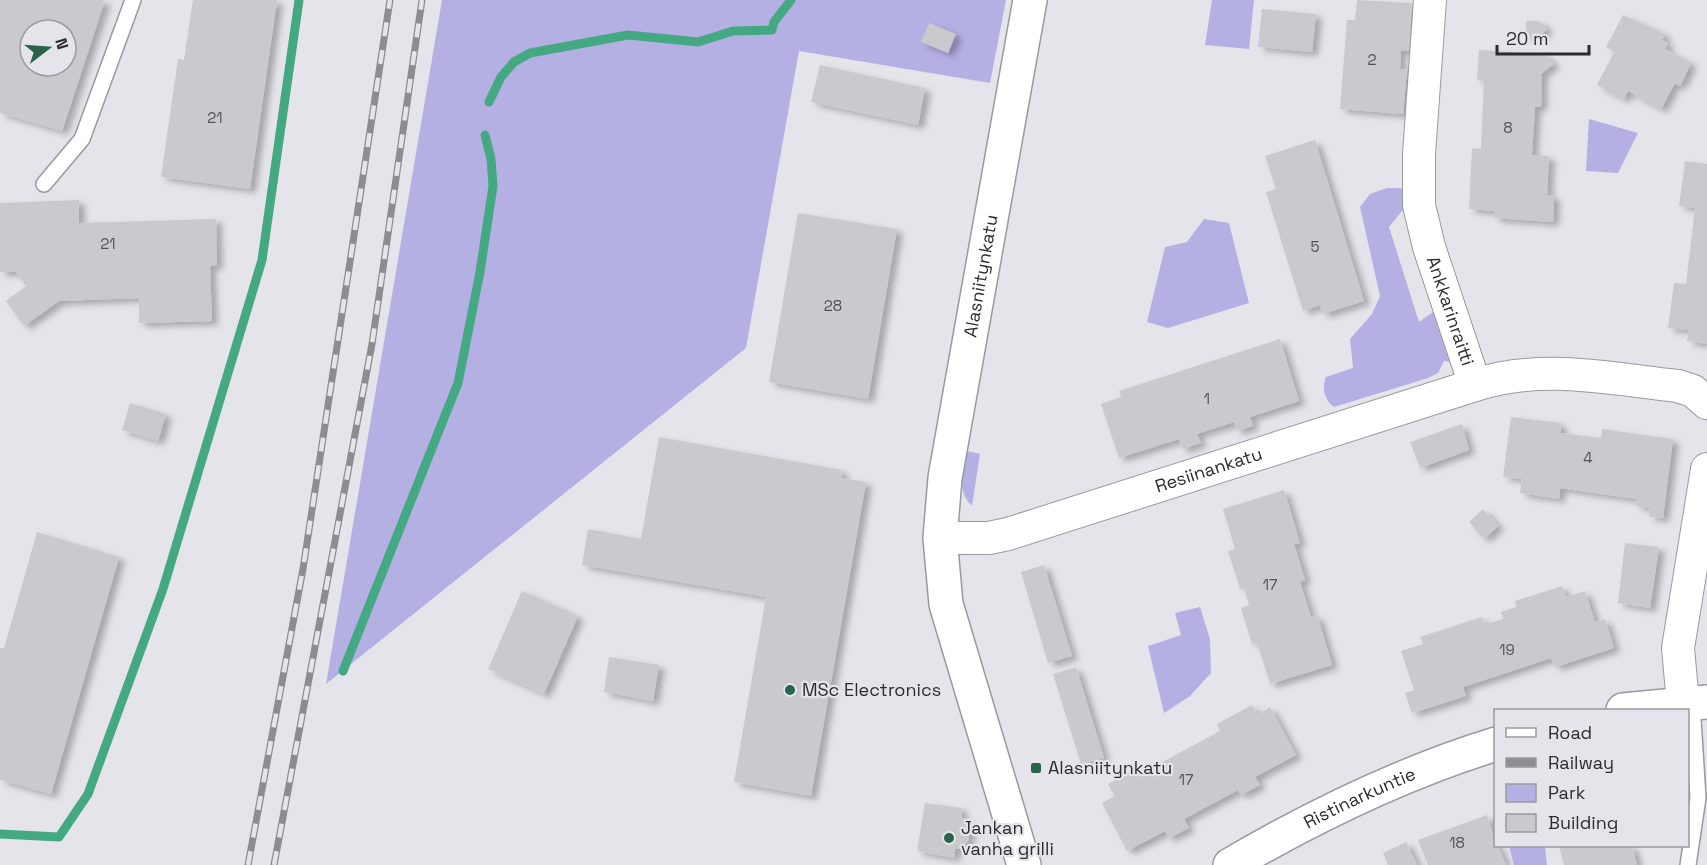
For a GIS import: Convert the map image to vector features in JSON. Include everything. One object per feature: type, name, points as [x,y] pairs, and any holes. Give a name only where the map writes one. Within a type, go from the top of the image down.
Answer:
[{"type":"street","name":"Alasniitynkatu","points":[[1023,865],[952,627],[942,576],[940,538],[945,478],[1030,0]]},
{"type":"street","name":"Ankkarinraitti","points":[[1430,0],[1419,154],[1419,205],[1428,247],[1475,385],[1513,374],[1558,373],[1678,386],[1693,391],[1707,402]]},
{"type":"street","name":"Resiinankatu","points":[[940,538],[989,538],[1008,534],[1475,385]]},
{"type":"street","points":[[1641,709],[1694,703],[1678,648],[1707,469]]},
{"type":"street","name":"Ristinarkuntie","points":[[1230,865],[1332,809],[1401,778],[1494,745]]},
{"type":"lane","points":[[44,184],[82,139],[133,0]]},
{"type":"lane","points":[[1688,865],[1698,798],[1694,703]]},
{"type":"green space","points":[[442,0],[1006,0],[990,83],[799,51],[746,348],[326,684]]},
{"type":"green space","points":[[1212,0],[1254,0],[1249,49],[1205,45]]},
{"type":"green space","points":[[1589,119],[1638,133],[1618,173],[1586,171]]},
{"type":"green space","points":[[1387,188],[1400,188],[1407,191],[1406,206],[1389,227],[1419,322],[1433,312],[1438,312],[1451,362],[1444,361],[1438,373],[1428,378],[1334,407],[1325,394],[1326,377],[1353,368],[1350,339],[1372,314],[1380,296],[1360,207],[1370,194]]},
{"type":"green space","points":[[1204,219],[1229,223],[1249,303],[1168,328],[1147,322],[1165,247],[1187,242]]},
{"type":"green space","points":[[967,451],[980,454],[972,506],[962,487]]},
{"type":"green space","points":[[1200,607],[1210,639],[1211,673],[1190,696],[1164,713],[1148,646],[1181,635],[1175,613]]},
{"type":"green space","points":[[1509,847],[1545,847],[1547,865],[1514,865]]},
{"type":"building","points":[[0,0],[105,0],[62,131],[0,113]]},
{"type":"building","points":[[193,0],[277,0],[250,189],[161,177],[178,59],[184,60]]},
{"type":"building","points":[[1357,0],[1412,3],[1409,51],[1401,50],[1400,69],[1407,69],[1403,114],[1340,109],[1347,20],[1355,20]]},
{"type":"building","points":[[1262,9],[1316,14],[1312,52],[1258,47]]},
{"type":"building","points":[[1623,15],[1665,34],[1662,40],[1668,43],[1665,49],[1691,63],[1680,86],[1675,83],[1661,109],[1628,91],[1624,99],[1597,85],[1614,52],[1606,47]]},
{"type":"building","points":[[1526,21],[1539,21],[1547,29],[1539,37],[1526,37]]},
{"type":"building","points":[[929,23],[956,34],[948,53],[921,42]]},
{"type":"building","points":[[1479,50],[1544,54],[1554,64],[1542,73],[1541,107],[1535,107],[1532,155],[1549,156],[1547,195],[1554,196],[1553,222],[1494,218],[1495,211],[1469,209],[1472,148],[1481,149],[1484,81],[1477,80]]},
{"type":"building","points":[[820,65],[925,88],[918,125],[811,102]]},
{"type":"building","points":[[1315,140],[1364,301],[1323,314],[1320,305],[1303,311],[1266,192],[1276,189],[1265,156]]},
{"type":"building","points":[[1685,161],[1707,164],[1707,344],[1687,341],[1689,330],[1668,328],[1674,283],[1686,284],[1695,208],[1679,206]]},
{"type":"building","points":[[79,200],[79,223],[216,219],[217,265],[210,266],[212,321],[139,323],[139,298],[59,301],[24,326],[6,301],[26,286],[16,272],[0,272],[0,203]]},
{"type":"building","points":[[798,213],[897,229],[868,399],[769,382]]},
{"type":"building","points":[[1280,339],[1299,401],[1250,417],[1253,426],[1237,431],[1234,422],[1197,434],[1201,443],[1182,449],[1179,439],[1119,458],[1101,404],[1121,397],[1119,391]]},
{"type":"building","points":[[130,403],[166,414],[158,441],[122,430]]},
{"type":"building","points":[[1511,417],[1561,423],[1560,433],[1601,438],[1602,429],[1673,439],[1663,518],[1649,517],[1650,508],[1636,506],[1637,499],[1560,488],[1559,499],[1520,493],[1522,479],[1503,477]]},
{"type":"building","points":[[1462,424],[1469,450],[1420,468],[1410,442]]},
{"type":"building","name":"MSc Electronics","points":[[659,437],[842,470],[841,478],[866,482],[811,796],[734,782],[766,597],[582,565],[588,529],[641,539]]},
{"type":"building","points":[[1284,490],[1300,543],[1294,544],[1305,580],[1300,582],[1311,617],[1317,615],[1332,665],[1270,684],[1257,642],[1252,644],[1241,608],[1249,605],[1244,588],[1240,589],[1228,551],[1235,549],[1223,509]]},
{"type":"building","points":[[1483,509],[1498,526],[1484,539],[1469,522]]},
{"type":"building","points":[[37,532],[119,557],[51,794],[0,780],[0,648],[4,648]]},
{"type":"building","points":[[1625,543],[1659,547],[1650,608],[1618,603]]},
{"type":"building","points":[[1044,565],[1072,656],[1048,663],[1021,572]]},
{"type":"building","points":[[1562,586],[1566,597],[1585,591],[1595,622],[1605,619],[1614,648],[1555,667],[1551,658],[1463,687],[1466,696],[1412,713],[1405,693],[1414,690],[1401,651],[1423,644],[1420,637],[1482,617],[1485,625],[1503,619],[1501,612],[1516,607],[1515,601]]},
{"type":"building","points":[[522,591],[578,616],[544,694],[488,669]]},
{"type":"building","points":[[609,657],[659,665],[653,701],[604,692]]},
{"type":"building","points":[[1076,667],[1104,758],[1081,764],[1053,674]]},
{"type":"building","points":[[1252,705],[1257,715],[1270,707],[1296,755],[1255,777],[1260,785],[1241,795],[1238,790],[1184,819],[1189,828],[1169,838],[1165,831],[1127,851],[1102,803],[1115,796],[1108,784],[1143,765],[1146,771],[1220,731],[1217,724]]},
{"type":"building","points":[[925,803],[962,808],[961,817],[967,820],[970,831],[968,841],[962,848],[955,849],[954,858],[917,851]]},
{"type":"building","points":[[1487,815],[1494,847],[1498,847],[1506,865],[1428,865],[1418,840]]},
{"type":"building","points":[[1406,842],[1417,865],[1388,865],[1383,853]]},
{"type":"building","points":[[1559,847],[1632,847],[1637,865],[1564,865]]},
{"type":"waterway","points":[[0,834],[59,837],[88,794],[163,589],[262,260],[299,0]]},
{"type":"waterway","points":[[489,102],[501,77],[514,62],[530,53],[628,35],[698,42],[733,31],[772,30],[774,22],[791,0]]},
{"type":"waterway","points":[[343,671],[458,383],[480,272],[493,186],[491,159],[485,135]]},
{"type":"railway","points":[[248,865],[303,569],[390,0]]},
{"type":"railway","points":[[274,865],[372,344],[422,0]]},
{"type":"place","name":"MSc Electronics","points":[[790,690]]},
{"type":"place","name":"Alasniitynkatu","points":[[1036,768]]},
{"type":"place","name":"Jankan vanha grilli","points":[[949,838]]}]
